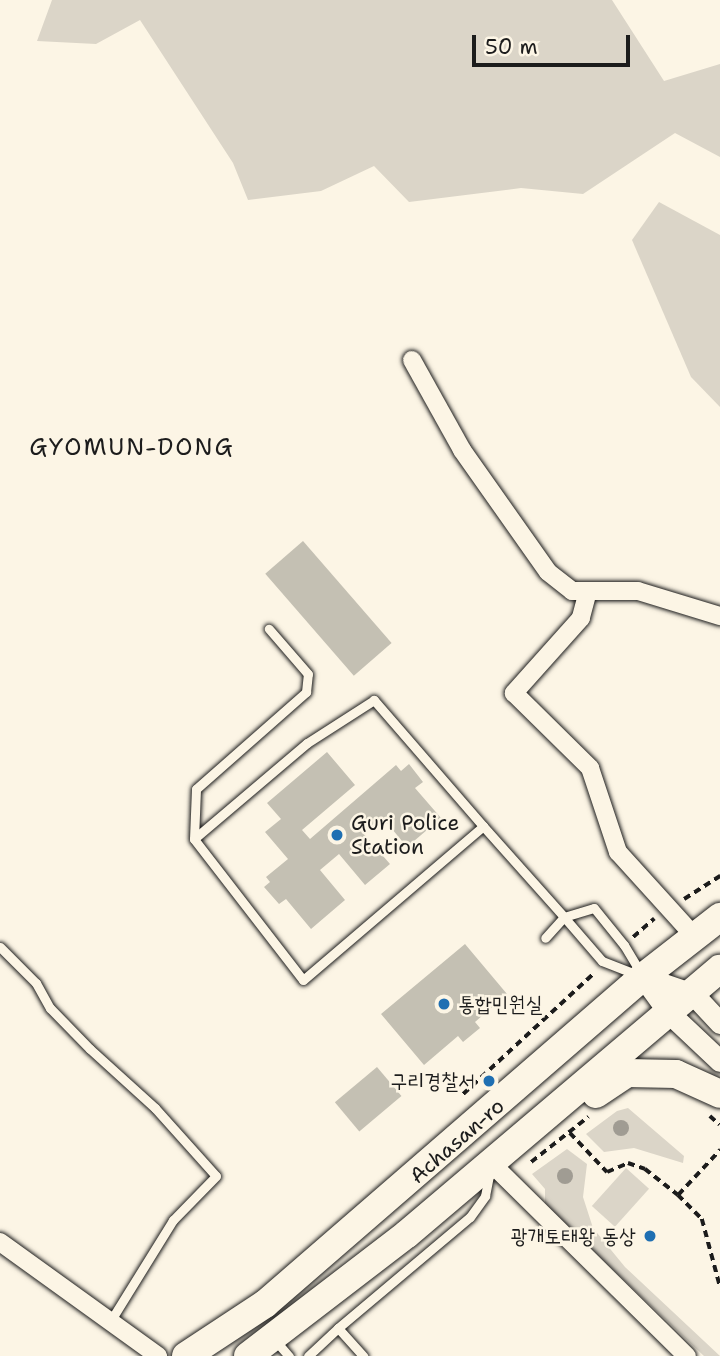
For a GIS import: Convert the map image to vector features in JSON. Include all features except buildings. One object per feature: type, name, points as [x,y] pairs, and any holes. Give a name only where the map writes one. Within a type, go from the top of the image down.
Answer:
[{"type":"main road","name":"Achasan-ro","points":[[187,1356],[265,1304],[643,977],[720,917]]},
{"type":"main road","name":"Achasan-ro","points":[[248,1356],[281,1346],[537,1123],[720,969]]},
{"type":"main road","points":[[537,1123],[585,1101],[628,1073],[676,1074],[720,1094]]},
{"type":"street","points":[[412,360],[462,450],[548,572],[572,591],[638,592],[720,616]]},
{"type":"street","points":[[587,591],[581,618],[514,693],[590,768],[618,852],[695,937]]},
{"type":"street","points":[[643,977],[693,994],[720,1023]]},
{"type":"street","points":[[643,977],[669,1013],[720,1062]]},
{"type":"street","points":[[491,1163],[687,1356]]},
{"type":"street","points":[[0,1242],[158,1356]]},
{"type":"lane","points":[[269,629],[308,674],[306,692],[196,789],[194,839],[303,980],[483,826]]},
{"type":"lane","points":[[194,839],[307,743],[374,700],[606,962],[643,977]]},
{"type":"lane","points":[[545,939],[564,917],[594,908],[624,945],[643,977]]},
{"type":"lane","points":[[0,947],[36,983],[50,1007],[74,1033],[155,1108],[216,1176],[173,1220],[111,1320]]},
{"type":"lane","points":[[308,1356],[470,1217],[485,1196],[491,1163]]},
{"type":"lane","points":[[338,1328],[363,1356]]},
{"type":"path","points":[[624,945],[670,909],[720,876]]},
{"type":"path","points":[[463,1094],[606,962]]},
{"type":"path","points":[[570,1132],[607,1172],[628,1163],[645,1169],[678,1195],[702,1219],[720,1286]]},
{"type":"path","points":[[678,1195],[720,1150]]},
{"type":"shaded area","points":[[52,0],[612,0],[664,81],[720,64],[720,157],[675,133],[583,194],[521,188],[409,202],[374,166],[321,191],[248,200],[233,163],[140,20],[96,44],[37,41]]},
{"type":"shaded area","points":[[659,202],[720,235],[720,407],[691,377],[632,240]]},
{"type":"shaded area","points":[[628,1108],[684,1156],[683,1163],[634,1148],[604,1152],[586,1134],[617,1111]]},
{"type":"shaded area","points":[[567,1149],[587,1164],[583,1197],[593,1228],[625,1267],[720,1356],[704,1356],[545,1205],[545,1189],[532,1174]]},
{"type":"shaded area","points":[[626,1168],[649,1189],[615,1227],[592,1206]]},
{"type":"place","name":"Guri Police Station","points":[[337,835]]},
{"type":"place","name":"통합민원실","points":[[444,1004]]},
{"type":"place","name":"구리경찰서","points":[[489,1081]]},
{"type":"place","name":"광개토태왕 동상","points":[[650,1236]]},
{"type":"district","name":"GYOMUN-DONG","points":[[132,448]]}]
